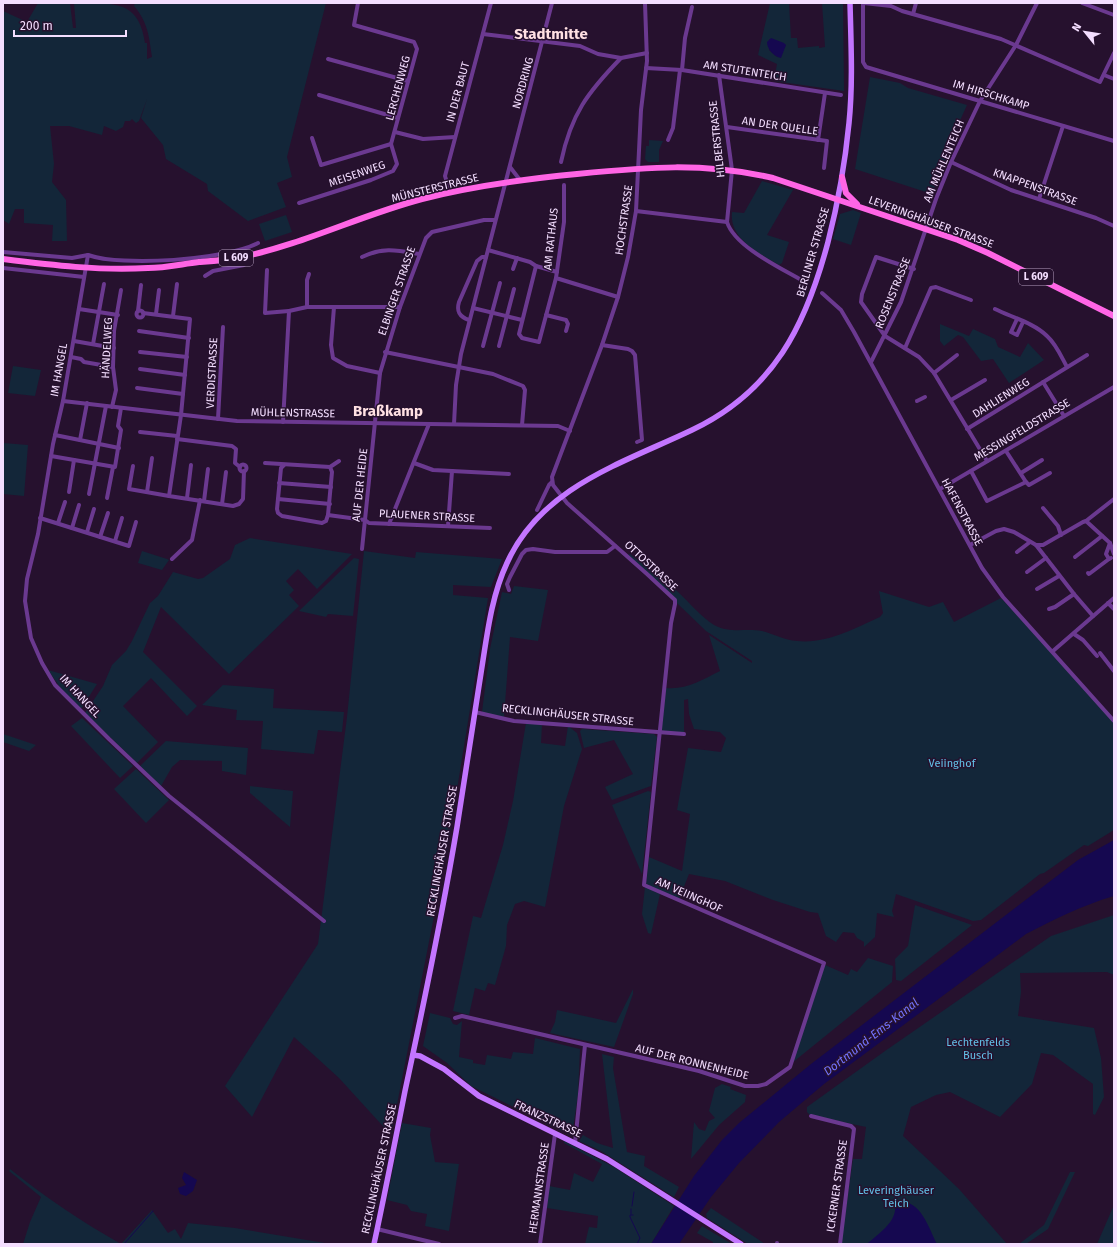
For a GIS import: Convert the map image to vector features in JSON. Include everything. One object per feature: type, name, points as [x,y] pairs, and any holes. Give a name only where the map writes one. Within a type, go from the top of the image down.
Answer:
[{"type":"main road","name":"BERLINER STRASSE","points":[[562,496],[588,478],[704,424],[735,404],[768,373],[796,332],[813,294],[838,200],[842,177],[850,121],[850,3]]},
{"type":"main road","name":"L 609","points":[[639,168],[668,166],[732,170]]},
{"type":"main road","name":"MÜNSTERSTRASSE","points":[[3,259],[86,268],[149,268],[243,257],[296,243],[422,199],[505,181],[639,168]]},
{"type":"main road","name":"LEVERINGHÄUSER STRASSE","points":[[732,170],[773,178],[980,249],[1114,316]]},
{"type":"main road","points":[[842,177],[846,193],[860,207]]},
{"type":"main road","name":"RECKLINGHÄUSER STRASSE","points":[[374,1244],[448,880],[491,615],[504,570],[509,559],[525,533],[562,496]]},
{"type":"main road","name":"FRANZSTRASSE","points":[[413,1055],[420,1056],[444,1069],[479,1096],[606,1159],[741,1244]]},
{"type":"street","name":"LERCHENWEG","points":[[358,3],[354,25],[414,42],[417,49],[391,144]]},
{"type":"street","name":"IN DER BAUT","points":[[448,186],[445,176],[491,3]]},
{"type":"street","name":"NORDRING","points":[[454,424],[458,368],[469,320],[505,181],[544,41],[552,3]]},
{"type":"street","name":"HOCHSTRASSE","points":[[570,431],[618,297],[628,257],[636,211],[641,110],[646,68],[647,53],[645,3]]},
{"type":"street","points":[[863,3],[891,6],[913,14],[1001,39],[1100,82],[1114,53]]},
{"type":"street","name":"IM HIRSCHKAMP","points":[[863,3],[864,66],[1114,141]]},
{"type":"street","points":[[913,14],[916,3]]},
{"type":"street","name":"AM MÜHLENTEICH","points":[[926,230],[951,162],[980,101],[1016,45],[1037,3]]},
{"type":"street","points":[[1082,3],[1114,15]]},
{"type":"street","points":[[668,140],[673,128],[685,38],[692,7]]},
{"type":"street","points":[[483,34],[580,46],[598,54],[621,58],[647,53]]},
{"type":"street","points":[[561,162],[566,140],[576,113],[597,83],[621,58]]},
{"type":"street","points":[[328,59],[408,81]]},
{"type":"street","name":"AM STUTENTEICH","points":[[646,68],[681,70],[719,75],[841,95]]},
{"type":"street","name":"HILBERSTRASSE","points":[[719,75],[732,170],[727,222]]},
{"type":"street","points":[[1104,75],[1114,79]]},
{"type":"street","points":[[818,140],[825,92]]},
{"type":"street","points":[[319,95],[398,118]]},
{"type":"street","points":[[1039,199],[1063,126]]},
{"type":"street","name":"AN DER QUELLE","points":[[727,127],[827,141],[824,168]]},
{"type":"street","points":[[395,132],[423,139],[455,137]]},
{"type":"street","points":[[312,138],[321,165],[391,144]]},
{"type":"street","name":"MEISENWEG","points":[[299,203],[371,180],[393,171],[396,164],[391,144]]},
{"type":"street","name":"KNAPPENSTRASSE","points":[[951,162],[1004,187],[1114,226]]},
{"type":"street","points":[[510,167],[520,180]]},
{"type":"street","name":"AM RATHAUS","points":[[564,185],[564,222],[556,278],[618,297]]},
{"type":"street","points":[[636,211],[727,222],[730,230],[754,252],[803,280]]},
{"type":"street","name":"ELBINGER STRASSE","points":[[375,423],[380,373],[385,352],[426,238],[432,232],[484,220],[496,220]]},
{"type":"street","name":"ROSENSTRASSE","points":[[871,362],[885,336],[914,269],[926,230]]},
{"type":"street","points":[[3,252],[72,258],[88,255],[108,260],[178,260],[224,254],[246,249],[258,243]]},
{"type":"street","points":[[362,257],[376,251],[396,250],[420,254]]},
{"type":"street","points":[[488,250],[530,262],[536,266],[557,272]]},
{"type":"street","points":[[86,268],[88,255]]},
{"type":"street","name":"MÜNSTERSTRASSE","points":[[204,276],[213,271],[244,265],[243,257]]},
{"type":"street","points":[[469,320],[462,318],[459,314],[459,302],[476,262],[482,257],[486,257]]},
{"type":"street","points":[[914,269],[876,257],[861,302],[885,336],[919,357],[934,373],[987,461]]},
{"type":"street","points":[[513,269],[517,258]]},
{"type":"street","points":[[536,266],[519,334],[522,338],[539,342],[556,278]]},
{"type":"street","points":[[3,268],[84,277]]},
{"type":"street","name":"IM HANGEL","points":[[86,268],[63,401],[27,579],[26,607],[32,638],[42,663],[55,685],[169,796],[324,921]]},
{"type":"street","points":[[267,270],[265,314],[307,307],[400,307]]},
{"type":"street","points":[[307,307],[306,280],[309,274]]},
{"type":"street","points":[[483,346],[500,283]]},
{"type":"street","points":[[93,344],[104,284]]},
{"type":"street","points":[[173,316],[177,284]]},
{"type":"street","points":[[141,285],[138,311],[142,310],[144,313],[190,319],[181,415],[169,496]]},
{"type":"street","points":[[905,348],[931,288],[936,287],[971,300]]},
{"type":"street","points":[[499,346],[514,289]]},
{"type":"street","name":"HÄNDELWEG","points":[[112,407],[116,390],[113,367],[114,331],[118,315],[121,290]]},
{"type":"street","points":[[156,314],[159,290]]},
{"type":"street","name":"HAFENSTRASSE","points":[[822,293],[841,310],[871,362],[982,568],[1003,598],[1114,721]]},
{"type":"street","points":[[334,307],[331,345],[333,358],[347,366],[380,373]]},
{"type":"street","points":[[473,308],[522,320]]},
{"type":"street","points":[[79,309],[118,315]]},
{"type":"street","points":[[995,309],[1047,335],[1067,367]]},
{"type":"street","points":[[283,422],[289,311]]},
{"type":"street","points":[[546,315],[566,320],[568,324],[566,331]]},
{"type":"street","points":[[1017,319],[1011,332],[1017,335],[1023,322]]},
{"type":"street","name":"VERDISTRASSE","points":[[218,419],[223,327]]},
{"type":"street","points":[[139,331],[189,338]]},
{"type":"street","points":[[74,341],[114,348]]},
{"type":"street","points":[[602,345],[628,349],[635,355],[642,440],[636,442]]},
{"type":"street","points":[[140,352],[187,357]]},
{"type":"street","points":[[385,352],[493,374],[524,388],[522,426]]},
{"type":"street","points":[[934,373],[957,355]]},
{"type":"street","name":"DAHLIENWEG","points":[[968,428],[1087,355]]},
{"type":"street","points":[[71,357],[81,358],[84,362],[113,367]]},
{"type":"street","points":[[140,369],[185,375]]},
{"type":"street","points":[[951,400],[985,380]]},
{"type":"street","name":"DAHLIENWEG","points":[[1043,382],[1064,416]]},
{"type":"street","name":"MESSINGFELDSTRASSE","points":[[940,489],[1114,387]]},
{"type":"street","points":[[137,388],[183,394]]},
{"type":"street","points":[[917,401],[925,397]]},
{"type":"street","name":"MÜHLENSTRASSE","points":[[63,401],[218,419],[283,422],[558,426],[570,431]]},
{"type":"street","points":[[80,440],[87,403]]},
{"type":"street","points":[[89,494],[106,406]]},
{"type":"street","points":[[107,498],[113,467],[115,467],[119,448],[121,430],[118,426],[121,408]]},
{"type":"street","name":"AUF DER HEIDE","points":[[362,549],[375,423]]},
{"type":"street","points":[[389,524],[429,424]]},
{"type":"street","points":[[562,496],[552,482],[552,476],[570,431]]},
{"type":"street","points":[[133,466],[129,489],[232,506],[239,504],[243,499],[244,471],[241,470],[235,463],[236,449],[232,446],[140,432]]},
{"type":"street","points":[[55,435],[119,448]]},
{"type":"street","points":[[1006,451],[1029,485],[1050,474]]},
{"type":"street","points":[[51,456],[113,467]]},
{"type":"street","points":[[147,492],[152,458]]},
{"type":"street","points":[[69,492],[74,460]]},
{"type":"street","points":[[1020,473],[1042,460]]},
{"type":"street","points":[[265,463],[330,467],[339,461]]},
{"type":"street","points":[[414,463],[433,470],[509,474]]},
{"type":"street","points":[[187,498],[191,465]]},
{"type":"street","points":[[284,465],[281,468],[279,483],[278,513],[282,516],[322,523],[326,521],[330,504],[332,472],[330,467]]},
{"type":"street","points":[[172,559],[192,540],[208,469]]},
{"type":"street","points":[[448,526],[452,471]]},
{"type":"street","points":[[971,471],[987,501],[1026,482]]},
{"type":"street","points":[[222,504],[226,472]]},
{"type":"street","points":[[537,510],[549,485],[552,482]]},
{"type":"street","points":[[279,483],[331,486]]},
{"type":"street","name":"OTTOSTRASSE","points":[[562,496],[567,503],[675,600]]},
{"type":"street","points":[[278,499],[330,504]]},
{"type":"street","points":[[1036,545],[1043,545],[1086,521],[1114,499]]},
{"type":"street","points":[[58,524],[64,502]]},
{"type":"street","points":[[72,528],[79,505]]},
{"type":"street","points":[[1043,508],[1058,526],[1062,535]]},
{"type":"street","points":[[87,532],[94,509]]},
{"type":"street","points":[[100,536],[108,513]]},
{"type":"street","name":"PLAUENER STRASSE","points":[[328,515],[365,520],[369,523],[490,528]]},
{"type":"street","points":[[40,518],[129,546],[136,522]]},
{"type":"street","points":[[115,541],[122,518]]},
{"type":"street","points":[[1086,521],[1110,543],[1114,555],[1089,574],[1088,573]]},
{"type":"street","points":[[970,545],[996,531],[1004,530],[1014,532],[1036,545],[1059,576],[1093,616]]},
{"type":"street","points":[[1075,557],[1102,536]]},
{"type":"street","points":[[1017,552],[1030,542]]},
{"type":"street","points":[[1109,559],[1106,554],[1110,543]]},
{"type":"street","name":"OTTOSTRASSE","points":[[509,590],[507,584],[522,554],[526,550],[533,549],[555,552],[607,552],[615,546]]},
{"type":"street","points":[[1027,572],[1046,558]]},
{"type":"street","points":[[1037,589],[1059,576]]},
{"type":"street","points":[[1049,609],[1055,607],[1074,594]]},
{"type":"street","points":[[1052,651],[1074,634],[1114,598]]},
{"type":"street","name":"AM VEIINGHOF","points":[[675,600],[659,734],[644,885],[824,963],[790,1066]]},
{"type":"street","points":[[1108,603],[1114,609]]},
{"type":"street","points":[[1074,634],[1099,655],[1114,672]]},
{"type":"street","name":"RECKLINGHÄUSER STRASSE","points":[[475,712],[514,721],[659,734],[684,734]]},
{"type":"street","name":"AUF DER RONNENHEIDE","points":[[455,1018],[462,1016],[699,1071],[751,1086],[766,1084],[790,1066]]},
{"type":"street","points":[[575,1143],[585,1045]]},
{"type":"street","name":"ICKERNER STRASSE","points":[[811,1116],[851,1126],[854,1129],[840,1244]]},
{"type":"street","name":"HERMANNSTRASSE","points":[[540,1244],[555,1134]]},
{"type":"street","points":[[377,1229],[440,1244]]},
{"type":"green space","points":[[38,3],[70,3],[73,28],[76,28],[74,3],[112,4],[130,11],[137,19],[142,29],[145,43],[147,43],[147,59],[152,57],[149,36],[139,12],[134,6],[135,3],[326,3],[287,157],[292,177],[277,183],[286,207],[248,221],[208,191],[207,184],[166,159],[163,145],[141,118],[147,99],[139,121],[136,123],[132,119],[130,121],[125,121],[123,127],[116,131],[104,126],[102,135],[69,126],[50,126],[54,164],[52,182],[66,200],[67,241],[52,241],[53,225],[24,223],[24,209],[15,209],[9,224],[3,220],[3,11],[27,22]]},
{"type":"green space","points":[[770,3],[789,3],[791,38],[797,38],[798,48],[819,46],[819,48],[825,47],[822,3],[843,3],[844,91],[774,81],[777,64],[758,55]],"holes":[[[769,39],[786,45],[777,57],[769,50]]]},
{"type":"green space","points":[[870,77],[900,83],[908,88],[967,105],[949,145],[950,149],[932,194],[855,169]]},
{"type":"green space","points":[[649,140],[663,141],[659,150],[659,162],[648,162],[645,159],[646,146],[649,146]]},
{"type":"green space","points":[[762,181],[793,190],[767,235],[789,242],[782,263],[779,265],[747,244],[735,230],[732,222],[732,212],[744,213]]},
{"type":"green space","points":[[853,210],[861,213],[851,245],[833,239],[840,214]]},
{"type":"green space","points":[[286,215],[292,232],[265,241],[259,224]]},
{"type":"green space","points":[[940,324],[969,336],[973,329],[995,339],[998,347],[1020,357],[1028,343],[1044,360],[1009,383],[993,359],[981,361],[963,337],[958,335],[944,346],[940,341]]},
{"type":"green space","points":[[13,366],[41,370],[35,396],[8,393]]},
{"type":"green space","points":[[3,443],[28,445],[24,496],[3,494]]},
{"type":"green space","points":[[250,538],[352,554],[317,589],[298,569],[286,581],[294,590],[289,595],[299,606],[229,674],[161,607],[143,652],[197,706],[187,716],[151,678],[123,706],[158,742],[137,763],[85,713],[103,686],[112,665],[126,651],[132,641],[150,603],[158,596],[173,572],[198,579],[203,578],[230,559],[235,545]]},
{"type":"green space","points":[[142,551],[169,560],[162,570],[138,563]]},
{"type":"green space","points":[[364,551],[415,558],[416,552],[502,559],[491,587],[453,585],[453,595],[488,598],[448,845],[391,1135],[339,1078],[294,1037],[252,1117],[225,1086],[318,944],[347,717]]},
{"type":"green space","name":"Veiinghof","points":[[630,554],[672,587],[700,614],[714,625],[720,628],[732,630],[762,631],[797,641],[819,640],[840,635],[880,617],[883,613],[879,591],[929,607],[943,602],[954,622],[1001,598],[1114,720],[1114,830],[1088,846],[1084,845],[1044,873],[1040,874],[981,920],[973,921],[896,894],[892,911],[894,917],[877,913],[875,937],[864,947],[864,942],[857,938],[854,933],[843,932],[836,942],[826,936],[818,913],[810,912],[773,900],[725,881],[689,874],[679,899],[646,884],[649,857],[682,871],[690,814],[677,810],[688,748],[721,752],[726,738],[720,732],[694,729],[689,714],[688,699],[684,700],[684,733],[661,731],[666,688],[687,686],[720,671],[709,635],[752,663],[752,661],[706,631],[627,555]]},
{"type":"green space","points":[[354,558],[359,559],[353,616],[328,614],[326,617],[299,611]]},
{"type":"green space","points":[[514,586],[548,590],[538,641],[510,637],[504,717],[482,712],[490,649],[502,592],[511,594]]},
{"type":"green space","points":[[48,670],[97,684],[81,709],[64,693]]},
{"type":"green space","points":[[223,685],[274,689],[273,708],[344,712],[342,732],[318,730],[314,754],[261,749],[263,721],[236,720],[237,710],[202,705]]},
{"type":"green space","points":[[82,718],[133,766],[120,778],[71,726]]},
{"type":"green space","points":[[526,723],[542,724],[541,743],[565,746],[568,726],[577,733],[582,749],[564,806],[545,907],[524,901],[515,904],[507,925],[506,946],[495,985],[488,983],[485,991],[475,988],[469,1015],[453,1011],[473,916],[481,918],[503,845],[513,801]]},
{"type":"green space","points":[[582,729],[654,734],[657,737],[651,786],[612,800],[605,787],[633,774],[614,740],[584,748],[580,731]]},
{"type":"green space","points":[[3,734],[36,745],[29,751],[3,742]]},
{"type":"green space","points":[[166,741],[248,748],[246,775],[222,771],[222,761],[180,760],[172,767],[161,786],[140,766]]},
{"type":"green space","points":[[136,769],[169,800],[146,823],[114,789]]},
{"type":"green space","points":[[250,786],[293,791],[290,827],[250,793]]},
{"type":"green space","points":[[648,791],[651,792],[642,874],[612,805]]},
{"type":"green space","points":[[645,887],[660,894],[651,934],[648,933],[642,914]]},
{"type":"green space","points":[[915,905],[972,925],[901,981],[896,980],[895,959],[908,946]]},
{"type":"green space","points":[[1114,915],[1114,975],[1107,972],[1020,973],[1021,992],[1018,1016],[1094,1028],[1101,1058],[1104,1097],[1095,1115],[1093,1114],[1093,1084],[1053,1055],[1041,1053],[1032,1084],[1000,1117],[950,1092],[936,1095],[911,1107],[903,1136],[959,1189],[1007,1244],[841,1244],[853,1159],[862,1159],[866,1127],[810,1115],[807,1112],[807,1107],[1051,936]]},
{"type":"green space","points":[[868,958],[893,966],[892,982],[792,1063],[825,965],[848,975],[851,969],[857,972]]},
{"type":"green space","points":[[633,989],[633,994],[614,1047],[550,1033],[555,1022],[557,1010],[616,1023]]},
{"type":"green space","points":[[430,1013],[450,1018],[453,1024],[457,1025],[462,1021],[459,1057],[473,1060],[473,1063],[485,1065],[487,1055],[511,1059],[513,1052],[533,1054],[535,1038],[580,1049],[578,1094],[572,1136],[471,1086],[447,1063],[423,1046]]},
{"type":"green space","points":[[602,1054],[614,1057],[613,1068],[627,1152],[645,1156],[644,1166],[679,1187],[674,1197],[601,1151],[579,1141],[583,1135],[597,1143],[613,1148]]},
{"type":"green space","points":[[722,1084],[731,1087],[730,1089],[746,1095],[745,1102],[719,1125],[691,1159],[694,1122],[699,1129],[705,1131],[709,1121],[715,1118],[709,1111],[715,1088]]},
{"type":"green space","points":[[402,1123],[431,1128],[430,1135],[435,1162],[459,1164],[449,1231],[425,1226],[427,1214],[411,1211],[407,1205],[387,1200]]},
{"type":"green space","points":[[564,1141],[614,1167],[674,1206],[651,1244],[585,1244],[589,1227],[597,1228],[598,1216],[547,1208],[549,1186],[570,1190],[574,1173],[593,1182],[602,1164],[564,1143]]},
{"type":"green space","points":[[10,1169],[64,1209],[121,1244],[23,1244],[30,1222],[41,1197],[9,1171]]},
{"type":"green space","points":[[1070,1172],[1075,1172],[1048,1229],[1026,1244],[1019,1244],[1044,1225]]},
{"type":"green space","points":[[1114,1205],[1114,1244],[1097,1244]]},
{"type":"green space","points":[[711,1208],[765,1244],[748,1244],[707,1218],[706,1214]]},
{"type":"green space","points":[[152,1210],[168,1233],[175,1229],[181,1239],[188,1223],[235,1228],[331,1244],[121,1244]]},
{"type":"green space","points":[[702,1226],[732,1244],[713,1244],[713,1242],[697,1233]]},
{"type":"water","points":[[771,38],[786,45],[781,58],[773,54],[768,47],[767,42]]},
{"type":"water","name":"Dortmund-Ems-Kanal","points":[[1114,840],[1114,896],[1080,908],[1026,934],[824,1084],[779,1122],[739,1163],[711,1197],[679,1244],[651,1244],[694,1176],[722,1140],[739,1123],[811,1064],[1078,860]]},
{"type":"water","points":[[184,1172],[197,1180],[193,1191],[186,1196],[180,1194],[178,1188],[186,1185],[182,1178]]},
{"type":"water","points":[[898,1201],[913,1205],[919,1210],[937,1244],[867,1244],[890,1222]]},
{"type":"waterway","points":[[632,1206],[634,1192]]},
{"type":"waterway","points":[[631,1209],[631,1214]]},
{"type":"waterway","points":[[124,1244],[153,1211]]},
{"type":"waterway","points":[[633,1215],[630,1215],[630,1217],[640,1238],[637,1244]]},
{"type":"district","name":"Stadtmitte","points":[[551,34]]},
{"type":"district","name":"Braßkamp","points":[[388,411]]},
{"type":"park label","name":"Lechtenfelds Busch","points":[[978,1048]]},
{"type":"park label","name":"Leveringhäuser Teich","points":[[896,1196]]}]
